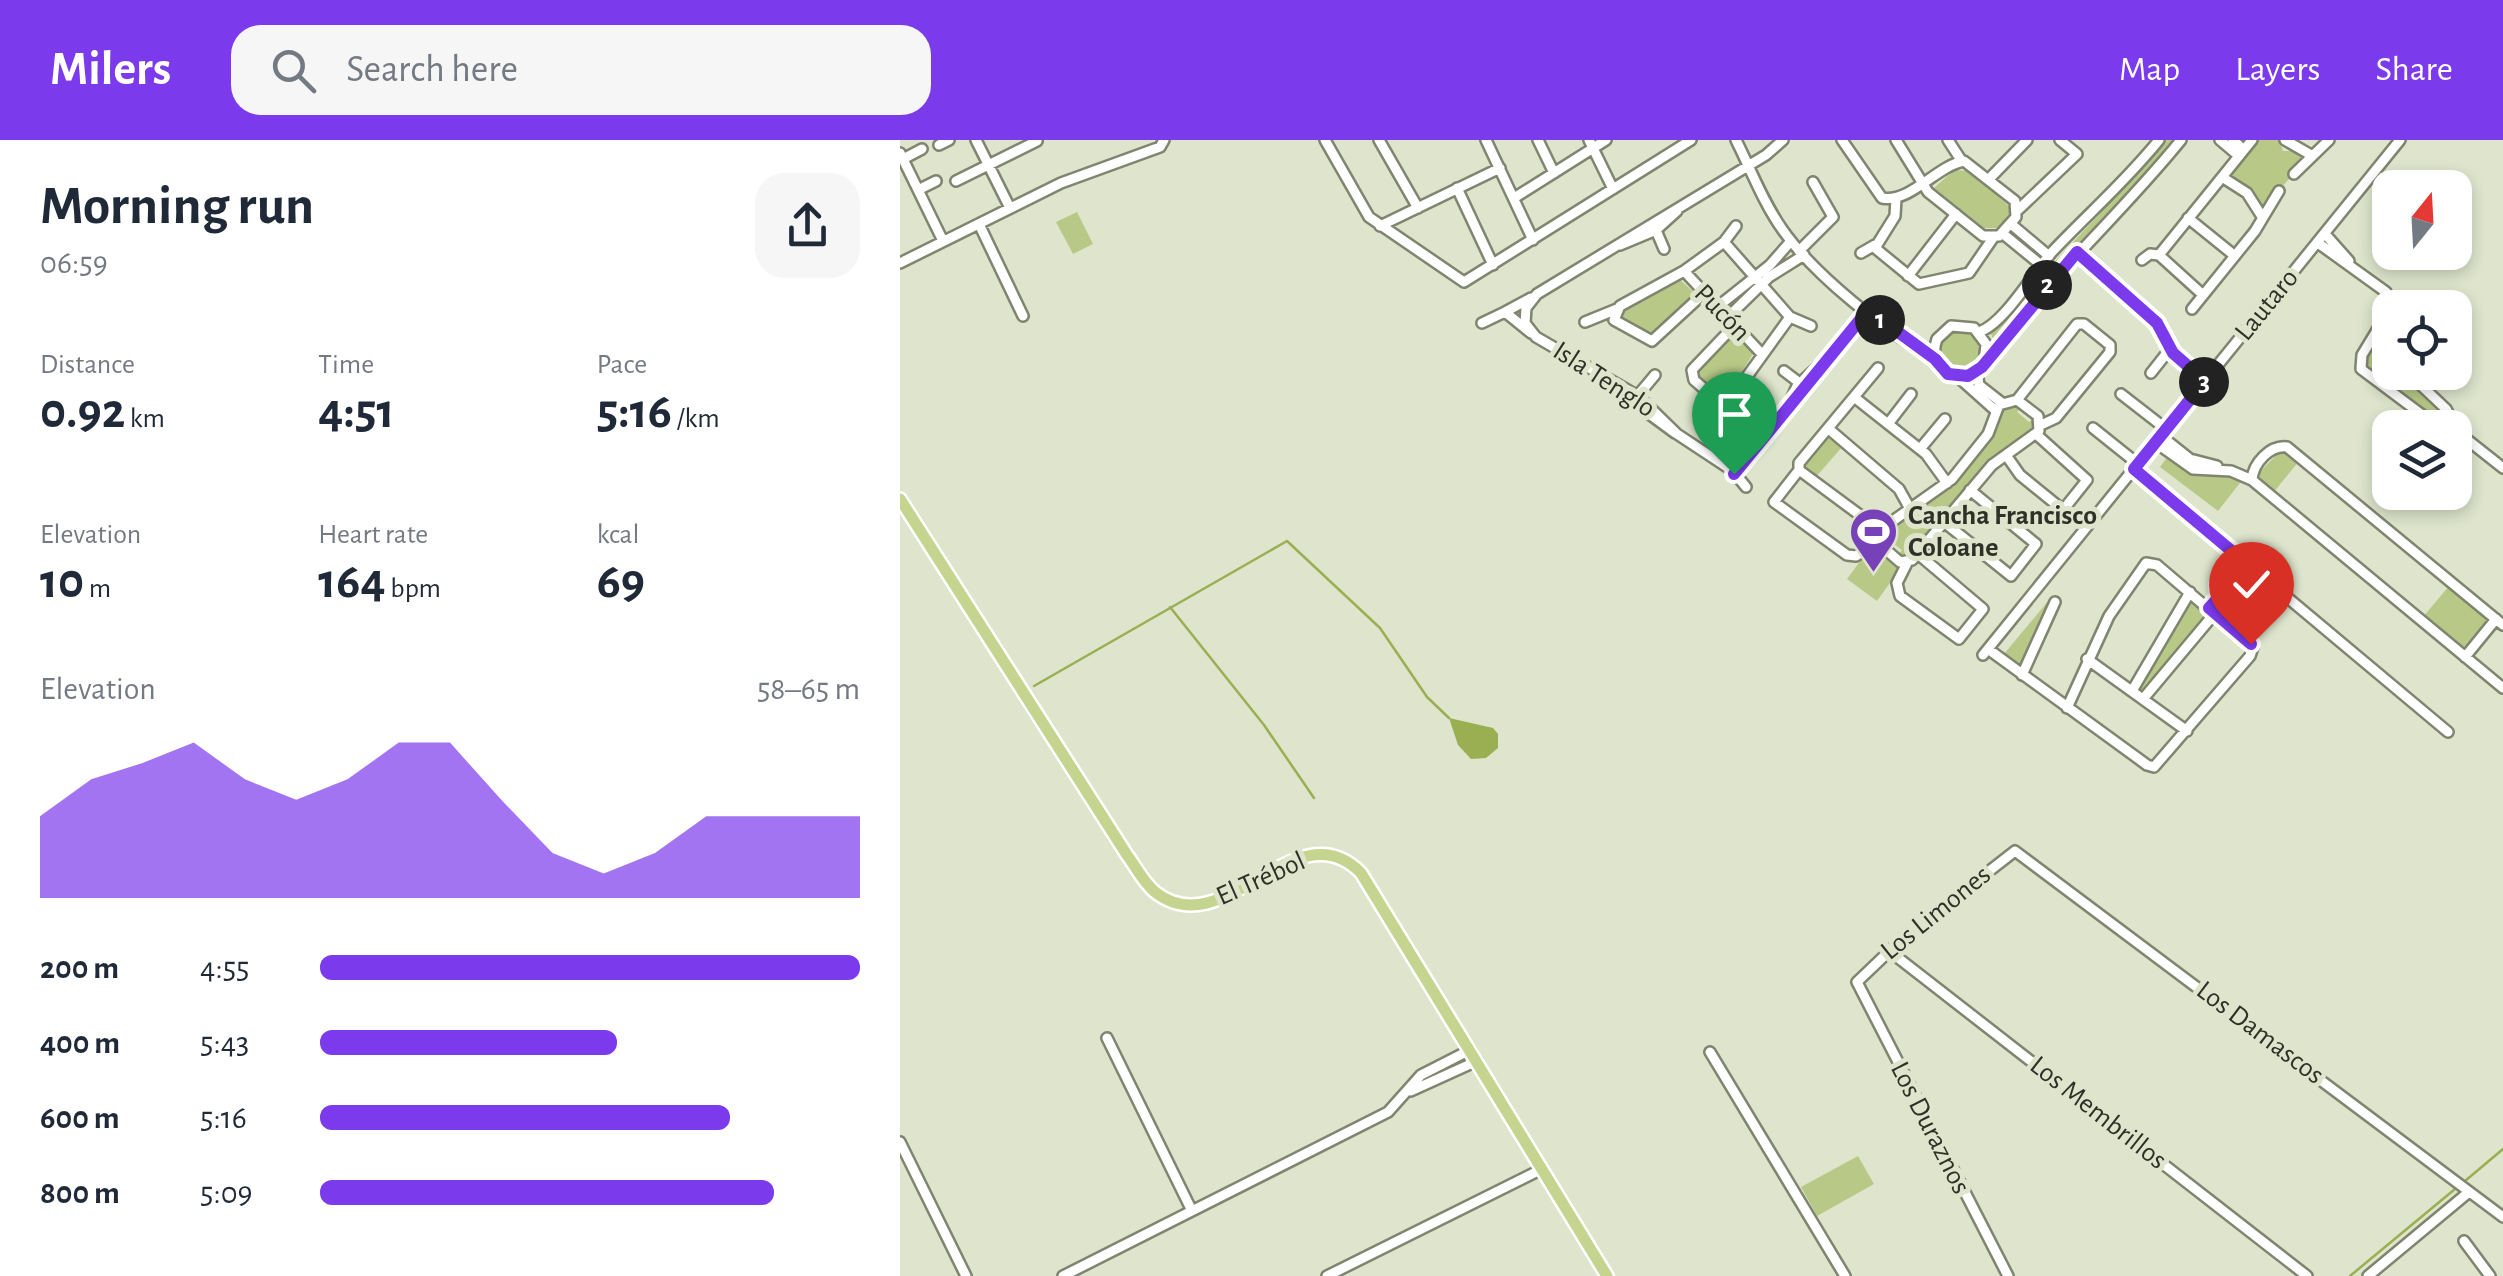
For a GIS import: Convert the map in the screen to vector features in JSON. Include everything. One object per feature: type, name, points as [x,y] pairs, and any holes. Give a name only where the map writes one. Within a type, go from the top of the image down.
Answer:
[{"type":"main road","name":"El Trébol","points":[[900,499],[1150,887],[1170,900],[1198,904],[1215,901],[1301,856],[1330,854],[1346,860],[1366,878],[1606,1276]]},
{"type":"street","points":[[976,140],[1010,208]]},
{"type":"street","points":[[1325,140],[1366,214],[1464,282],[1691,140]]},
{"type":"street","points":[[1379,140],[1418,208]]},
{"type":"street","points":[[1486,140],[1534,240]]},
{"type":"street","points":[[1538,140],[1554,173]]},
{"type":"street","points":[[1514,198],[1591,144],[1606,140]]},
{"type":"street","points":[[1736,140],[1802,253],[1902,338],[1935,359],[1942,370],[1999,407]]},
{"type":"street","points":[[1482,323],[1654,226],[1783,140]]},
{"type":"street","points":[[1842,140],[1877,194],[1896,198],[1961,160]]},
{"type":"street","points":[[1896,140],[1922,183],[1983,236],[1998,235],[2045,260]]},
{"type":"street","points":[[1948,140],[1961,160],[1990,179],[2018,210]]},
{"type":"street","points":[[1990,179],[2027,140]]},
{"type":"street","points":[[1875,245],[1922,284],[1966,274],[2011,224],[2018,210],[2078,154],[2060,140]]},
{"type":"street","points":[[1979,332],[1994,323],[2045,260],[2111,198],[2159,140]]},
{"type":"street","points":[[1958,377],[1980,368],[2077,252],[2123,211],[2181,140]]},
{"type":"street","points":[[2220,140],[2242,152]]},
{"type":"street","points":[[2232,140],[2242,152]]},
{"type":"street","points":[[2160,255],[2252,140]]},
{"type":"street","points":[[2294,174],[2329,140]]},
{"type":"street","name":"Lautaro","points":[[2022,676],[1985,652],[2400,140]]},
{"type":"street","points":[[956,181],[1037,141]]},
{"type":"street","points":[[900,263],[1010,208],[1164,141]]},
{"type":"street","points":[[2286,142],[2311,155]]},
{"type":"street","points":[[1591,144],[1613,189]]},
{"type":"street","points":[[922,149],[902,156],[943,242]]},
{"type":"street","points":[[1380,226],[1500,168]]},
{"type":"street","points":[[2222,177],[2247,194],[2261,215]]},
{"type":"street","points":[[918,190],[936,181]]},
{"type":"street","points":[[1716,308],[1802,253],[1834,217],[1813,182]]},
{"type":"street","points":[[1457,188],[1493,265]]},
{"type":"street","points":[[2192,309],[2235,256],[2279,191]]},
{"type":"street","points":[[1861,253],[1875,245],[1895,216],[1896,198]]},
{"type":"street","points":[[1908,276],[1956,214]]},
{"type":"street","points":[[2188,218],[2235,256]]},
{"type":"street","points":[[978,224],[1023,316]]},
{"type":"street","points":[[2011,224],[2045,260]]},
{"type":"street","points":[[1654,226],[1664,249]]},
{"type":"street","points":[[1585,322],[1617,309],[1684,271],[1724,242],[1736,226]]},
{"type":"street","points":[[2325,234],[2351,263]]},
{"type":"street","points":[[1692,374],[1756,282],[1792,241]]},
{"type":"street","points":[[1724,242],[1790,318],[1811,326]]},
{"type":"street","points":[[2318,243],[2384,290]]},
{"type":"street","points":[[2077,252],[2157,323],[2170,349],[2205,381]]},
{"type":"street","points":[[2142,260],[2150,254],[2160,255],[2202,294]]},
{"type":"street","name":"Pucón","points":[[1684,271],[1761,353]]},
{"type":"street","points":[[1602,316],[1655,344],[1703,294]]},
{"type":"street","name":"Isla Tenglo","points":[[1534,297],[1524,315],[1532,333],[1635,399],[1677,434],[1736,470],[1746,488]]},
{"type":"street","points":[[1615,323],[1617,309]]},
{"type":"street","points":[[1736,470],[1868,310]]},
{"type":"street","points":[[1505,312],[1532,333]]},
{"type":"street","points":[[1722,402],[1733,396],[1790,318]]},
{"type":"street","points":[[1878,368],[1799,464],[1799,470],[1774,502],[1847,556],[1856,556],[1877,542],[1880,530],[1948,483],[1988,434],[1999,407],[2017,400],[2077,324],[2084,324],[2111,347],[2060,412],[1970,490],[1907,563],[1896,588],[1900,596],[1959,639],[1983,609],[1918,554]]},
{"type":"street","points":[[1902,338],[1927,344],[1954,325],[1979,332],[1987,347],[1980,368],[1980,385],[1999,407]]},
{"type":"street","points":[[1935,359],[1937,339]]},
{"type":"street","points":[[2372,339],[2361,359],[2363,372],[2372,378]]},
{"type":"street","points":[[2150,372],[2170,349]]},
{"type":"street","points":[[1680,370],[1692,374],[1722,402],[1727,415]]},
{"type":"street","points":[[1784,371],[1803,386]]},
{"type":"street","points":[[1635,399],[1655,376]]},
{"type":"street","points":[[2391,390],[2423,410]]},
{"type":"street","points":[[2426,390],[2446,410]]},
{"type":"street","points":[[1888,424],[1911,394]]},
{"type":"street","points":[[2122,394],[2192,469],[2231,470],[2252,480],[2503,688]]},
{"type":"street","points":[[1854,396],[1920,449],[1948,483]]},
{"type":"street","points":[[2006,455],[2020,476],[2064,510],[2087,480],[2039,430],[2037,414],[2017,400]]},
{"type":"street","points":[[1920,449],[1945,419]]},
{"type":"street","points":[[2093,428],[2240,558],[2448,732]]},
{"type":"street","points":[[1830,430],[1901,491],[1909,507]]},
{"type":"street","points":[[2161,436],[2195,461],[2254,468]]},
{"type":"street","points":[[2472,444],[2503,468]]},
{"type":"street","points":[[2252,480],[2254,468],[2274,448],[2288,447],[2499,622],[2465,657]]},
{"type":"street","points":[[1799,470],[1880,530]]},
{"type":"street","points":[[1944,522],[2011,576],[2036,544],[1970,490]]},
{"type":"street","points":[[1877,542],[1898,562],[1907,563]]},
{"type":"street","points":[[2143,699],[2212,610],[2219,597],[2218,585],[2240,558]]},
{"type":"street","points":[[2055,602],[2022,676],[2067,708],[2152,767],[2160,764],[2253,649],[2156,564],[2146,563],[2122,594],[2087,659],[2067,708]]},
{"type":"street","points":[[2219,597],[2226,596],[2252,567]]},
{"type":"street","points":[[2132,691],[2190,592]]},
{"type":"street","points":[[2087,659],[2187,731]]},
{"type":"street","name":"Los Limones","points":[[1857,980],[1888,950],[2017,850]]},
{"type":"street","name":"Los Damascos","points":[[2017,850],[2503,1217]]},
{"type":"street","name":"Los Membrillos","points":[[1888,950],[2307,1276]]},
{"type":"street","name":"Los Duraznos","points":[[1857,980],[2008,1276]]},
{"type":"street","points":[[1107,1038],[1192,1211]]},
{"type":"street","points":[[1710,1052],[1845,1276]]},
{"type":"street","points":[[1063,1276],[1388,1112],[1425,1072],[1474,1056]]},
{"type":"street","points":[[900,1142],[966,1276]]},
{"type":"street","points":[[1327,1276],[1542,1169]]},
{"type":"street","points":[[2368,1276],[2469,1192]]},
{"type":"street","points":[[2464,1241],[2490,1276]]},
{"type":"shaded area","points":[[2165,140],[2176,140],[2112,217],[2059,264],[1995,343],[1991,334]]},
{"type":"shaded area","points":[[2256,140],[2279,140],[2283,151],[2296,151],[2306,159],[2264,208],[2229,174]]},
{"type":"shaded area","points":[[1954,170],[1969,171],[2009,206],[2009,214],[1998,228],[1984,228],[1934,188]]},
{"type":"shaded area","points":[[1077,212],[1093,244],[1073,254],[1056,222]]},
{"type":"shaded area","points":[[1678,278],[1697,295],[1652,339],[1621,325],[1619,311]]},
{"type":"shaded area","points":[[1960,329],[1975,336],[1982,351],[1975,366],[1960,373],[1945,366],[1938,351],[1945,336]]},
{"type":"shaded area","points":[[1733,332],[1754,352],[1727,396],[1719,397],[1698,378],[1697,367]]},
{"type":"shaded area","points":[[2372,350],[2372,374],[2364,369],[2367,353]]},
{"type":"shaded area","points":[[2395,390],[2422,390],[2443,410],[2425,410]]},
{"type":"shaded area","points":[[2013,403],[2021,407],[2017,412],[2029,422],[2034,418],[2034,430],[1987,463],[1911,556],[1898,555],[1902,550],[1882,535],[1949,487],[1993,434],[2001,410]]},
{"type":"shaded area","points":[[1828,434],[1843,446],[1815,478],[1800,468]]},
{"type":"shaded area","points":[[2281,451],[2299,461],[2273,493],[2257,474]]},
{"type":"shaded area","points":[[2168,456],[2189,471],[2243,479],[2218,511],[2160,467]]},
{"type":"shaded area","points":[[1870,548],[1900,569],[1877,601],[1847,579]]},
{"type":"shaded area","points":[[2449,586],[2488,618],[2462,649],[2423,617]]},
{"type":"shaded area","points":[[2190,598],[2207,613],[2143,693],[2138,689]]},
{"type":"shaded area","points":[[2049,600],[2021,670],[2004,654]]},
{"type":"shaded area","points":[[1449,718],[1493,728],[1498,734],[1498,748],[1486,758],[1471,759],[1458,745]]},
{"type":"shaded area","points":[[1858,1156],[1874,1184],[1817,1216],[1801,1187]]},
{"type":"waterway","points":[[1034,686],[1287,541],[1380,628],[1427,697],[1449,718]]},
{"type":"waterway","points":[[1170,607],[1264,725],[1314,798]]},
{"type":"waterway","points":[[2465,1181],[2503,1149]]},
{"type":"waterway","points":[[2350,1276],[2455,1189]]},
{"type":"place","name":"Cancha Francisco Coloane","points":[[1873,574]]},
{"type":"route","points":[[1734,474],[1818,376],[1868,310],[1909,344],[1935,359],[1948,374],[1968,376],[1982,367],[2077,252],[2162,328],[2173,353],[2205,381],[2134,469],[2240,558],[2218,585],[2219,597],[2209,608],[2251,644]]}]
